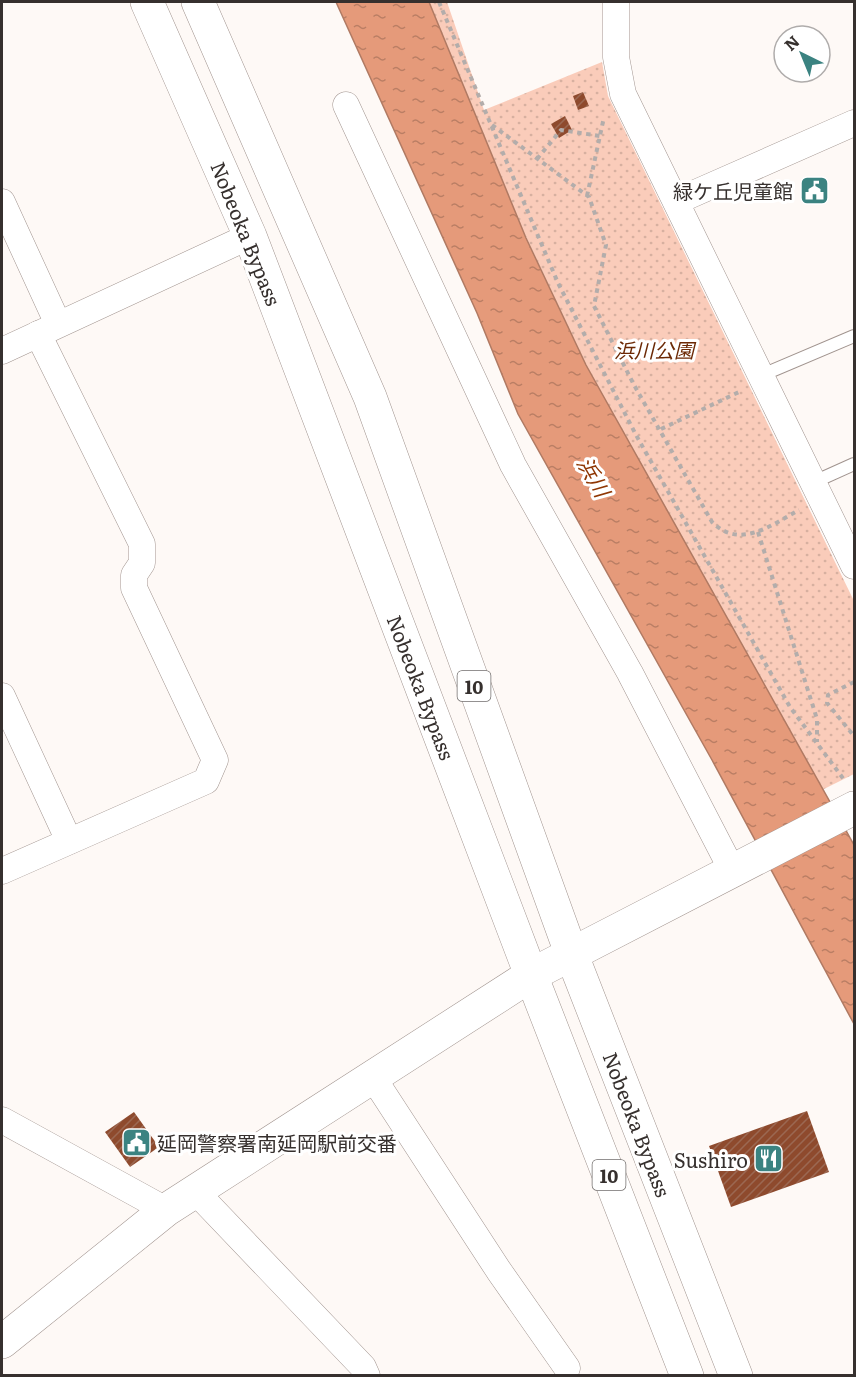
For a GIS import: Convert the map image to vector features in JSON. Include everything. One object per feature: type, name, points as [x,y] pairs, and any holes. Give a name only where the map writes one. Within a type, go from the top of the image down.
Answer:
[{"type":"main road","name":"Nobeoka Bypass","points":[[147,2],[250,236],[531,975],[687,1376]]},
{"type":"main road","name":"Nobeoka Bypass","points":[[198,2],[370,397],[572,953],[736,1376]]},
{"type":"main road","points":[[2,1342],[166,1210],[372,1076],[531,975],[738,870],[848,803]]},
{"type":"street","points":[[616,2],[616,57],[623,94],[855,566]]},
{"type":"street","points":[[346,105],[513,465],[738,870]]},
{"type":"street","points":[[677,201],[855,123]]},
{"type":"street","points":[[2,202],[48,329],[142,544],[142,563],[134,575],[134,588],[215,760],[206,781],[2,871]]},
{"type":"street","points":[[2,351],[250,236]]},
{"type":"street","points":[[2,696],[69,841]]},
{"type":"street","points":[[372,1076],[499,1271],[567,1368]]},
{"type":"street","points":[[2,1120],[166,1210]]},
{"type":"street","points":[[195,1191],[363,1367],[367,1376]]},
{"type":"lane","points":[[763,377],[855,336]]},
{"type":"lane","points":[[814,482],[855,464]]},
{"type":"path","points":[[439,2],[558,282],[636,435],[790,707],[817,742],[848,803]]},
{"type":"path","points":[[587,196],[605,113]]},
{"type":"path","points":[[490,124],[587,196],[606,245],[594,306],[634,385],[712,522],[720,530],[742,536],[758,532],[799,510]]},
{"type":"path","points":[[537,159],[561,130],[600,136]]},
{"type":"path","points":[[661,429],[763,377]]},
{"type":"path","points":[[758,532],[817,719],[817,742]]},
{"type":"path","points":[[855,682],[828,695],[827,703],[855,736]]},
{"type":"green space","name":"浜川公園","points":[[425,2],[447,2],[484,110],[602,62],[608,96],[854,601],[854,774],[822,790],[593,380],[521,226]]},
{"type":"water","name":"浜川","points":[[336,2],[429,2],[526,238],[586,365],[854,845],[854,1024],[712,760],[518,414],[477,313]]},
{"type":"building","points":[[583,92],[589,106],[578,110],[573,96]]},
{"type":"building","points":[[565,116],[572,130],[559,138],[551,124]]},
{"type":"building","name":"Sushiro","points":[[807,1111],[829,1172],[731,1207],[709,1146]]},
{"type":"building","points":[[134,1112],[159,1147],[130,1167],[105,1132]]},
{"type":"place","name":"緑ケ丘児童館","points":[[814,190]]},
{"type":"place","name":"延岡警察署南延岡駅前交番","points":[[136,1142]]},
{"type":"place","name":"Sushiro","points":[[769,1159]]}]
